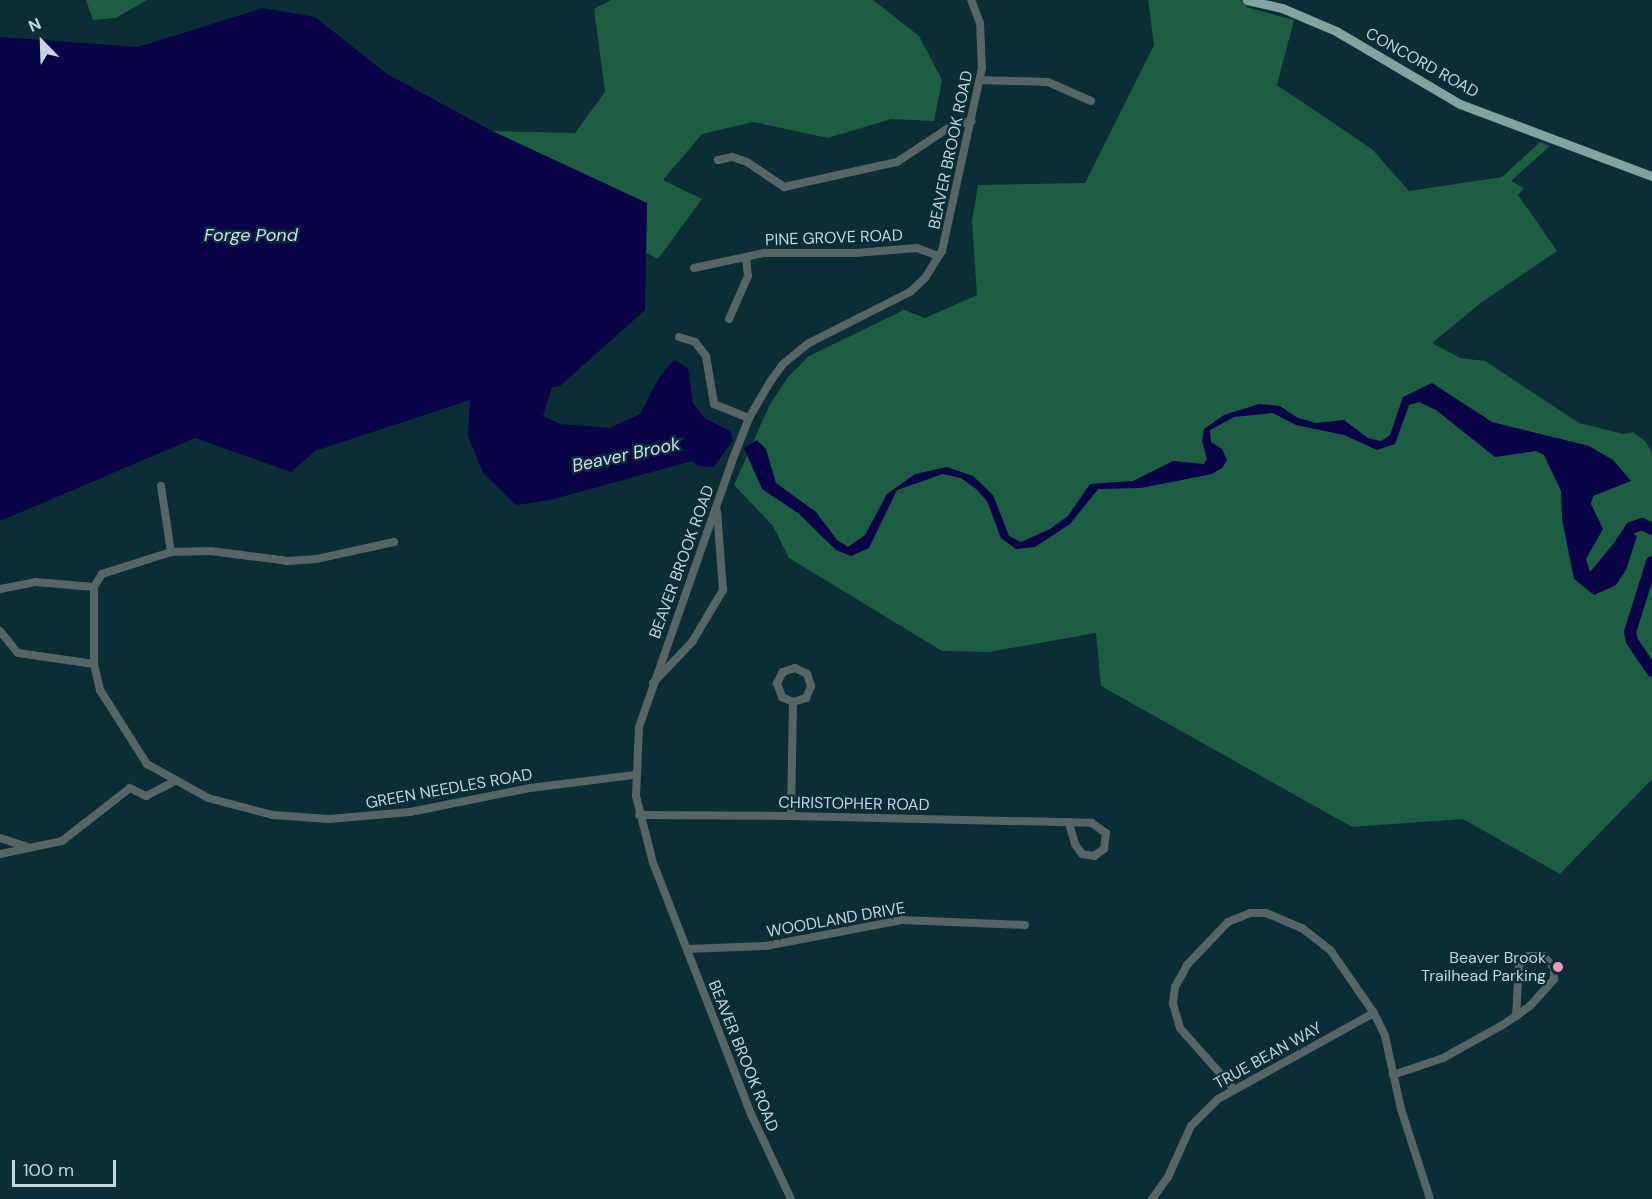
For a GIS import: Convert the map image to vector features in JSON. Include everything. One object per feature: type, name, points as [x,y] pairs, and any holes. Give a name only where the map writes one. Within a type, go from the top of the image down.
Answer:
[{"type":"main road","name":"CONCORD ROAD","points":[[1247,0],[1282,8],[1328,27],[1460,104],[1652,176]]},
{"type":"street","name":"BEAVER BROOK ROAD","points":[[792,1199],[754,1122],[687,949],[639,815],[635,775],[639,727],[652,684],[748,422],[790,357],[820,336],[910,292],[925,278],[938,256],[951,221],[980,80],[983,51],[973,2]]},
{"type":"street","points":[[980,80],[1048,82],[1091,101]]},
{"type":"street","points":[[718,160],[732,157],[747,162],[784,187],[897,162],[953,125],[972,121]]},
{"type":"street","name":"PINE GROVE ROAD","points":[[694,268],[764,253],[855,253],[917,248],[938,256]]},
{"type":"street","points":[[729,319],[748,276],[746,257]]},
{"type":"street","points":[[679,337],[695,342],[706,356],[714,404],[748,422]]},
{"type":"street","points":[[160,486],[171,552]]},
{"type":"street","points":[[652,684],[692,642],[723,590],[716,507]]},
{"type":"street","points":[[0,589],[35,582],[94,588],[102,574],[171,552],[211,551],[288,561],[394,542]]},
{"type":"street","name":"GREEN NEEDLES ROAD","points":[[94,588],[94,664],[100,690],[147,764],[208,798],[254,810],[329,819],[410,812],[530,788],[635,775]]},
{"type":"street","points":[[0,631],[18,653],[94,664]]},
{"type":"street","points":[[795,668],[807,674],[811,686],[806,698],[794,702],[782,697],[777,686],[783,672],[795,668]]},
{"type":"street","points":[[791,816],[794,702]]},
{"type":"street","points":[[0,854],[28,847],[48,846],[74,835],[130,788],[146,796],[175,781]]},
{"type":"street","name":"CHRISTOPHER ROAD","points":[[639,815],[791,816],[1069,823],[1100,826],[1107,837],[1104,849],[1094,856],[1082,854],[1075,844],[1069,823]]},
{"type":"street","points":[[0,838],[28,847]]},
{"type":"street","points":[[1233,1088],[1185,1034],[1173,1003],[1182,971],[1235,918],[1266,913],[1302,928],[1343,965],[1374,1013],[1430,1199]]},
{"type":"street","name":"WOODLAND DRIVE","points":[[687,949],[766,946],[902,920],[1025,925]]},
{"type":"street","points":[[1393,1075],[1443,1058],[1516,1016],[1552,983],[1554,968],[1544,956],[1528,956],[1519,964],[1516,1016]]},
{"type":"street","name":"TRUE BEAN WAY","points":[[1152,1199],[1168,1177],[1191,1126],[1233,1088],[1374,1013]]},
{"type":"green space","points":[[86,0],[147,0],[116,18],[93,20]]},
{"type":"green space","points":[[611,0],[873,0],[919,36],[942,80],[934,121],[891,119],[828,138],[753,122],[702,134],[663,180],[702,199],[658,259],[646,253],[647,203],[492,131],[575,133],[605,92],[594,9]]},
{"type":"green space","points":[[1148,0],[1249,0],[1246,7],[1294,20],[1277,85],[1372,149],[1409,191],[1502,177],[1540,142],[1550,146],[1511,181],[1524,188],[1518,195],[1557,251],[1482,302],[1432,343],[1460,358],[1485,361],[1579,423],[1623,434],[1633,432],[1646,442],[1652,453],[1652,779],[1560,874],[1463,819],[1352,827],[1101,686],[1096,633],[989,652],[942,651],[789,558],[773,526],[734,485],[769,406],[788,377],[809,356],[904,310],[925,318],[977,295],[972,221],[978,185],[1085,183],[1154,45]]},
{"type":"water","name":"Forge Pond","points":[[263,8],[315,17],[387,74],[492,131],[647,203],[645,310],[560,386],[552,387],[543,416],[560,424],[610,428],[640,414],[660,376],[674,360],[688,368],[693,403],[704,418],[730,431],[733,440],[714,467],[698,466],[692,461],[550,500],[516,505],[483,473],[468,436],[470,400],[315,451],[291,472],[195,438],[0,521],[0,37],[138,47]]},
{"type":"water","points":[[1432,383],[1492,422],[1589,446],[1613,460],[1631,481],[1593,496],[1591,504],[1603,529],[1586,559],[1590,572],[1624,531],[1637,536],[1626,570],[1616,585],[1594,595],[1574,579],[1562,519],[1561,491],[1544,455],[1536,451],[1495,457],[1436,410],[1419,402],[1409,405],[1395,444],[1377,450],[1344,435],[1296,425],[1273,413],[1234,417],[1210,430],[1211,442],[1222,449],[1227,460],[1222,468],[1212,474],[1141,488],[1098,489],[1070,524],[1035,547],[1016,549],[1001,538],[987,501],[976,489],[961,478],[943,474],[897,490],[869,548],[851,556],[836,550],[798,513],[762,489],[744,448],[757,440],[766,449],[776,483],[816,512],[837,540],[848,547],[865,535],[887,494],[915,474],[947,467],[973,476],[993,495],[1009,536],[1021,542],[1050,529],[1068,516],[1090,484],[1133,481],[1173,461],[1204,464],[1207,459],[1202,441],[1204,429],[1224,415],[1259,404],[1280,406],[1298,418],[1316,423],[1344,420],[1368,438],[1381,441],[1390,435],[1403,397]]},
{"type":"waterway","name":"Beaver Brook","points":[[1619,546],[1631,528],[1642,524],[1652,529]]},
{"type":"waterway","name":"Beaver Brook","points":[[1652,562],[1630,632],[1632,641],[1652,671]]},
{"type":"place","name":"Beaver Brook Trailhead Parking","points":[[1558,967]]}]
